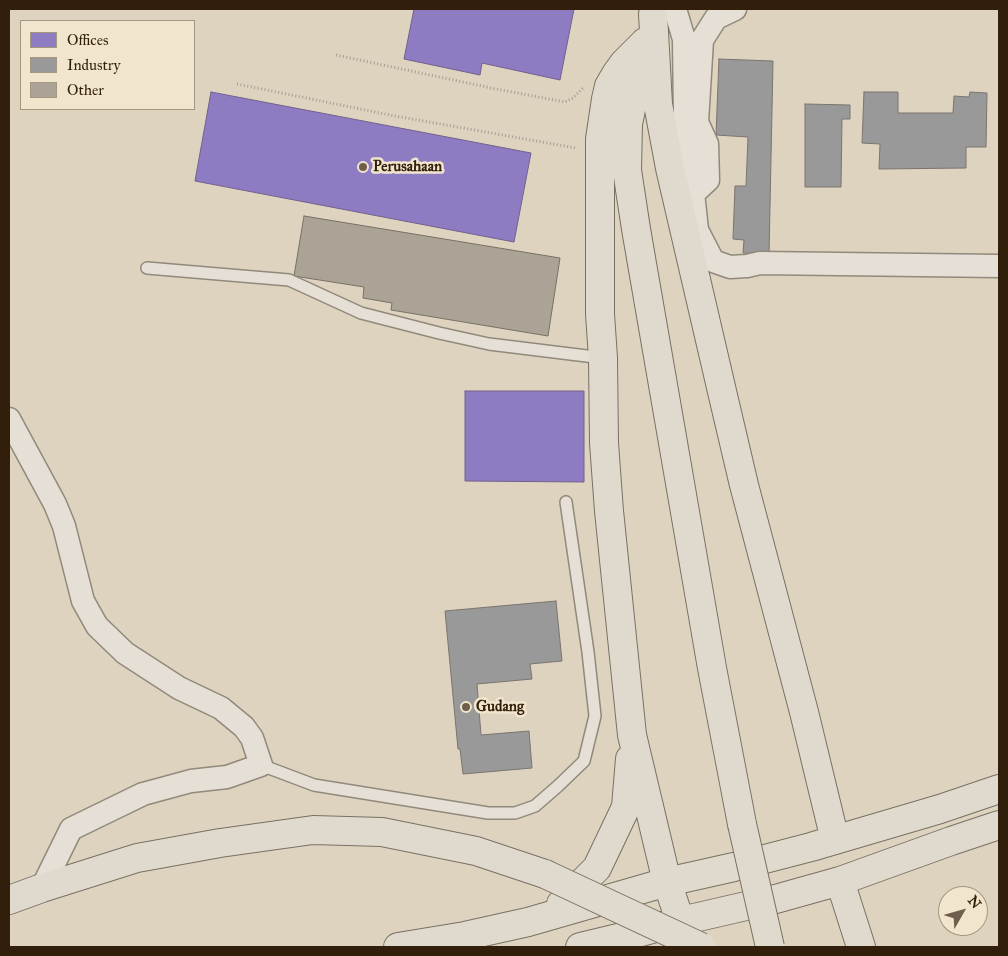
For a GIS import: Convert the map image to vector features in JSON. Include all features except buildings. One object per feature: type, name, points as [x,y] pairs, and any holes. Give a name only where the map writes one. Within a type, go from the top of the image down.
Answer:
[{"type":"highway","points":[[660,11],[645,42],[628,124],[627,170],[712,668],[741,815],[770,947]]},
{"type":"highway","points":[[660,11],[658,104],[670,168],[733,438],[835,840]]},
{"type":"highway","points":[[645,42],[616,74],[609,86],[600,139],[600,304],[604,443],[632,735],[667,882],[689,947]]},
{"type":"highway","points":[[528,922],[563,903],[598,868],[626,807],[632,735]]},
{"type":"highway","points":[[398,947],[465,936],[528,922],[667,882],[734,867],[835,840],[940,809],[999,789]]},
{"type":"highway","points":[[580,947],[772,900],[840,881],[999,824]]},
{"type":"highway","points":[[9,900],[138,858],[220,843],[313,830],[382,832],[476,851],[545,874],[701,947]]},
{"type":"highway","points":[[840,881],[861,947]]},
{"type":"street","points":[[693,194],[708,180],[707,144],[697,122],[702,40],[716,18],[736,9]]},
{"type":"street","points":[[660,11],[684,39],[685,119],[697,230],[713,261],[730,267],[760,263],[999,266]]},
{"type":"street","points":[[9,419],[55,504],[64,526],[83,600],[97,626],[125,653],[180,688],[221,708],[244,727],[252,738],[261,765],[227,777],[191,781],[143,794],[71,829],[42,888]]},
{"type":"lane","points":[[147,268],[289,280],[361,313],[431,331],[489,344],[603,358]]},
{"type":"lane","points":[[261,765],[314,784],[488,813],[515,813],[535,806],[584,761],[595,716],[588,652],[566,502]]},
{"type":"path","points":[[336,55],[565,102],[573,98],[597,75],[616,74]]},
{"type":"path","points":[[237,84],[395,116],[601,152]]},
{"type":"place","name":"Perusahaan","points":[[363,167]]},
{"type":"place","name":"Gudang","points":[[466,707]]}]
